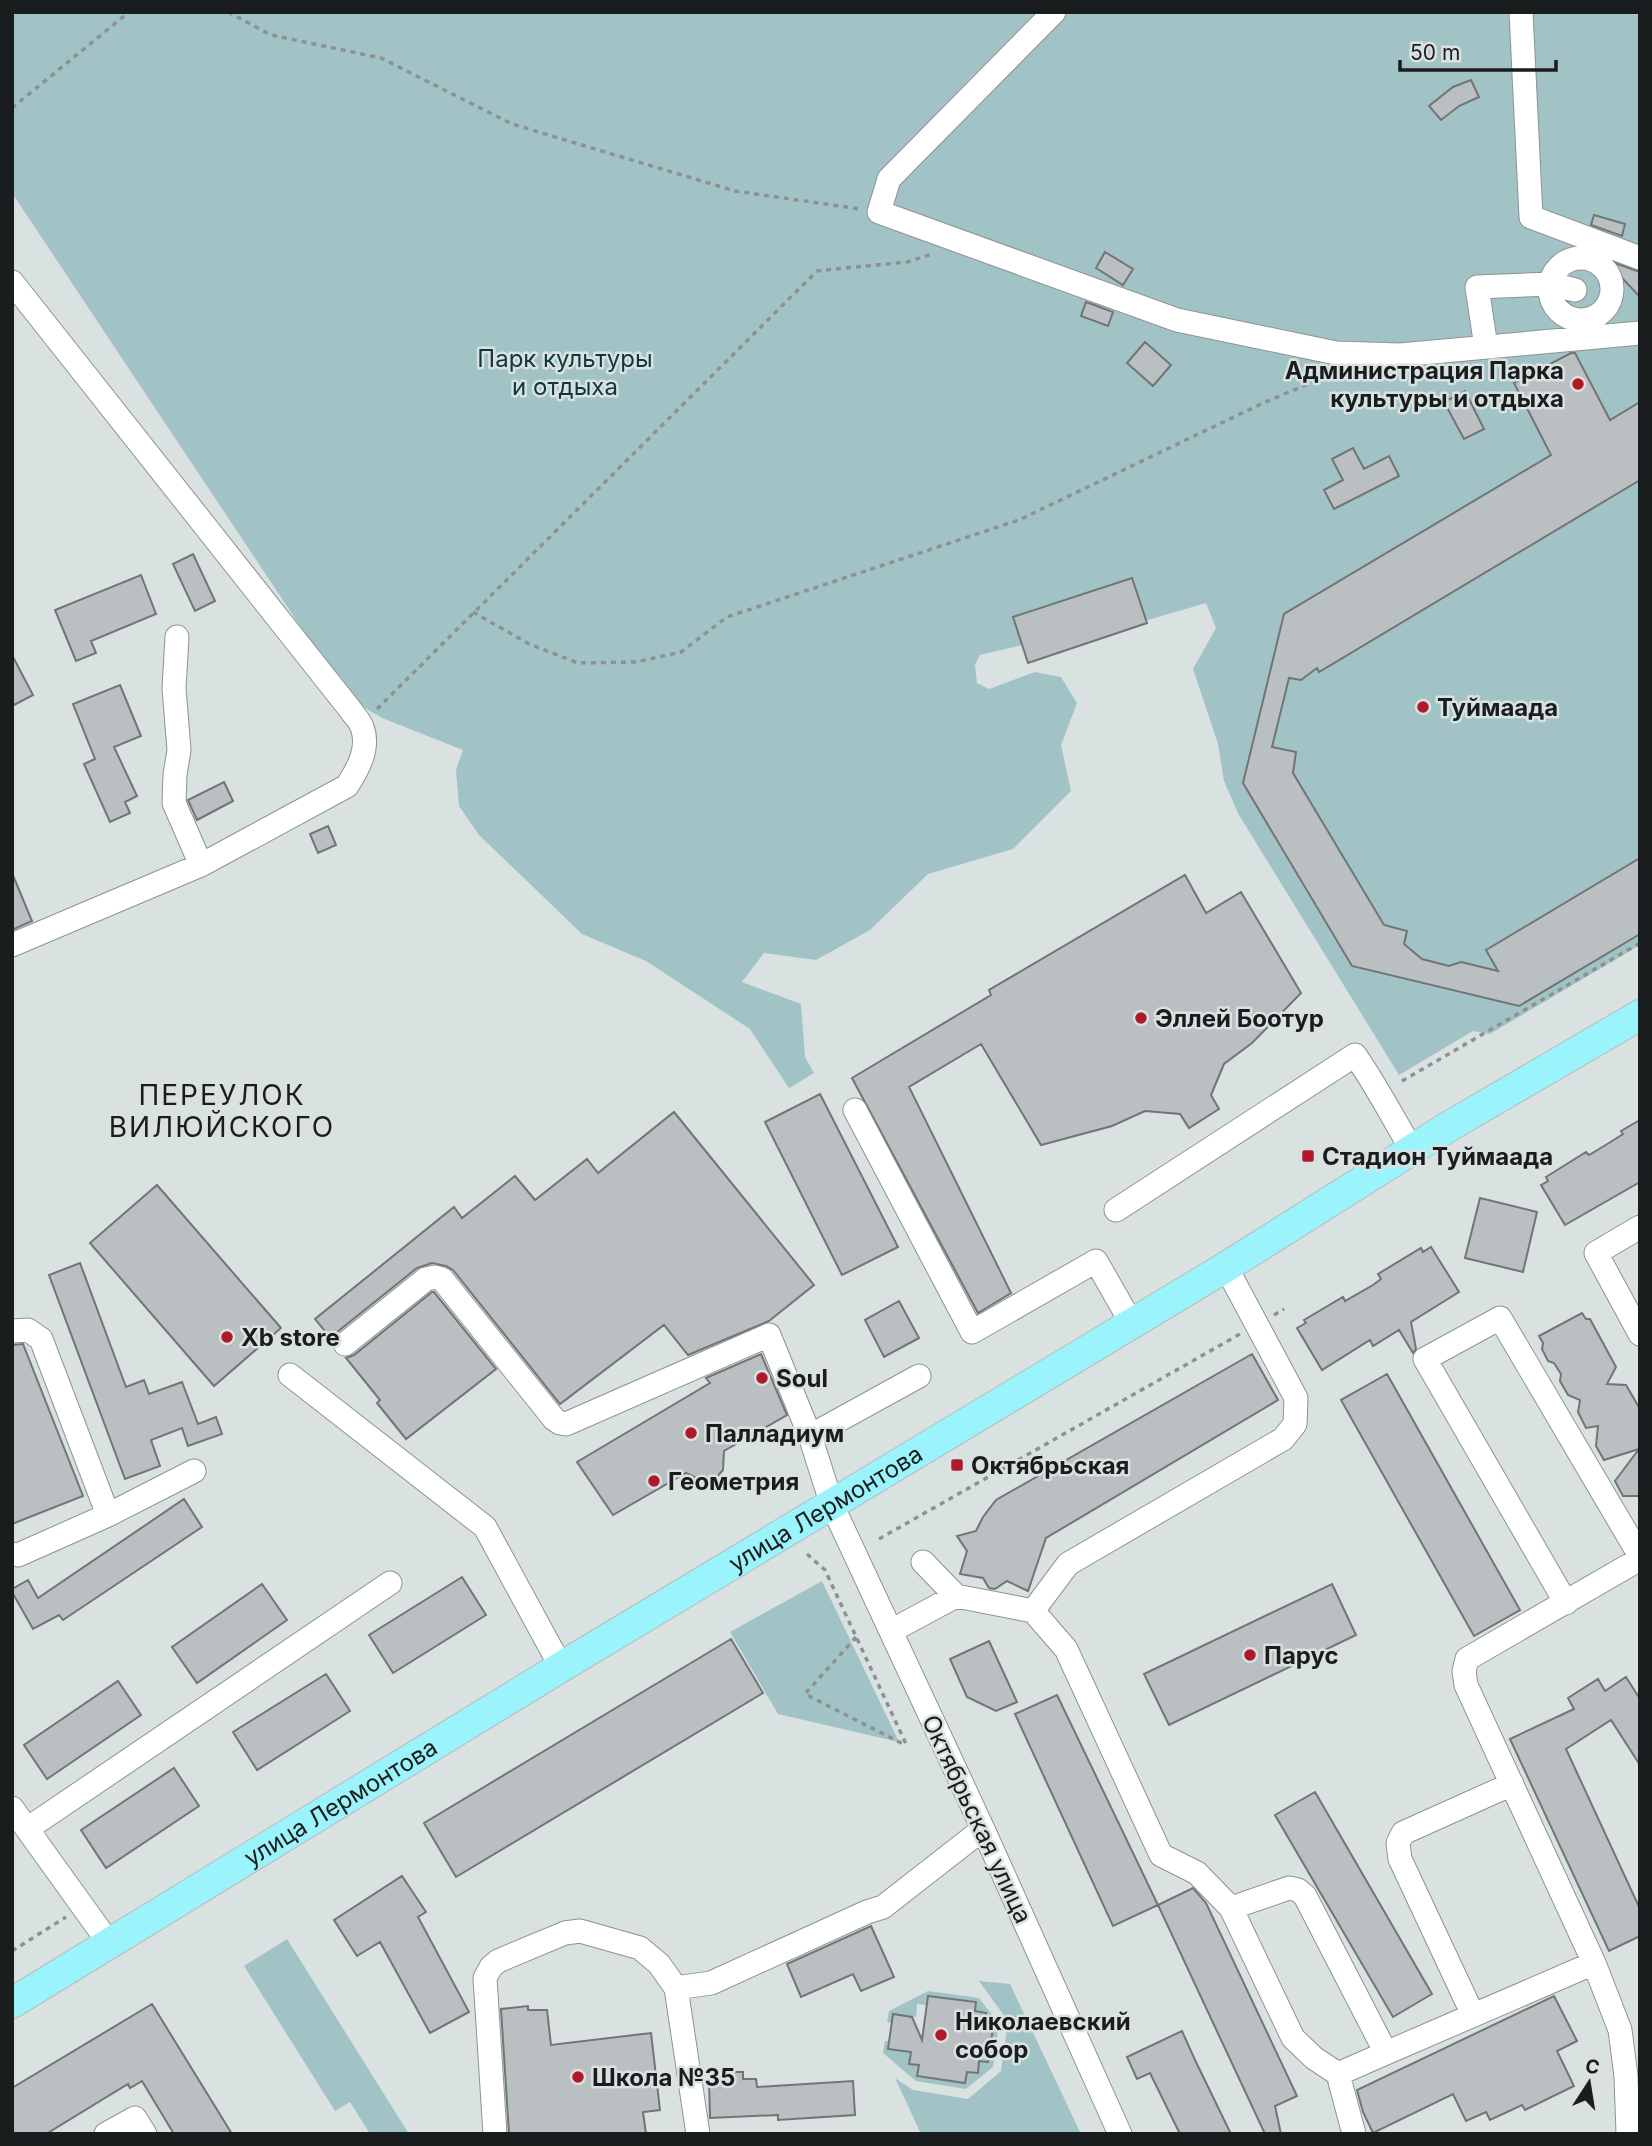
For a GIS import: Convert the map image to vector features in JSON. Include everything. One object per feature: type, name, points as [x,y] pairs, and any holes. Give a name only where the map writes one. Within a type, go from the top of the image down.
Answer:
[{"type":"main road","name":"улица Лермонтова","points":[[12,2003],[561,1667],[1226,1267],[1412,1150],[1640,1015]]},
{"type":"street","points":[[1054,12],[889,179],[879,212],[1177,320],[1336,353],[1400,355],[1636,333]]},
{"type":"street","points":[[1521,12],[1531,217],[1640,258]]},
{"type":"street","points":[[1551,284],[1559,268],[1573,260],[1586,259],[1603,268],[1609,277],[1612,288],[1605,309]]},
{"type":"street","points":[[1573,260],[1579,295]]},
{"type":"street","points":[[1579,295],[1603,268]]},
{"type":"street","points":[[12,282],[144,452],[274,611],[362,727],[364,748],[359,767],[347,786],[201,865],[12,945]]},
{"type":"street","points":[[1486,347],[1477,287],[1551,284],[1605,309],[1636,333]]},
{"type":"street","points":[[177,637],[174,688],[179,750],[174,803],[201,865]]},
{"type":"street","points":[[1116,1210],[1355,1055],[1374,1082],[1380,1098],[1412,1150]]},
{"type":"street","points":[[855,1110],[972,1332],[1096,1261],[1132,1324]]},
{"type":"street","points":[[1640,1227],[1596,1252],[1640,1334]]},
{"type":"street","points":[[1033,1611],[1068,1564],[1283,1439],[1295,1424],[1296,1398],[1226,1267]]},
{"type":"street","name":"Октябрьская улица","points":[[345,1344],[426,1279],[442,1279],[554,1419],[566,1424],[769,1335],[810,1436],[832,1505],[983,1829],[1120,2134]]},
{"type":"street","points":[[1566,1603],[1425,1359],[1500,1318],[1640,1558],[1566,1603],[1467,1659],[1464,1671],[1466,1685],[1594,1963],[1620,2029],[1626,2076],[1628,2134]]},
{"type":"street","points":[[12,1331],[28,1330],[41,1339],[108,1515]]},
{"type":"street","points":[[290,1375],[485,1527],[561,1667]]},
{"type":"street","points":[[810,1436],[919,1376]]},
{"type":"street","points":[[12,1554],[18,1555],[108,1515],[194,1471]]},
{"type":"street","points":[[923,1562],[956,1595],[1033,1611],[1066,1649],[1161,1855],[1197,1873],[1231,1908],[1293,2038],[1314,2058],[1339,2074],[1353,2134]]},
{"type":"street","points":[[27,1829],[390,1583]]},
{"type":"street","points":[[891,1630],[956,1595]]},
{"type":"street","points":[[1473,2015],[1400,1859],[1398,1843],[1403,1833],[1512,1784]]},
{"type":"street","points":[[12,1808],[110,1943]]},
{"type":"street","points":[[676,1988],[711,1983],[883,1907],[983,1829]]},
{"type":"street","points":[[1231,1908],[1289,1888],[1298,1890],[1305,1896],[1386,2053]]},
{"type":"street","points":[[495,2134],[485,1978],[491,1966],[498,1961],[565,1933],[580,1931],[640,1948],[659,1964],[676,1988],[698,2134]]},
{"type":"street","points":[[1339,2074],[1594,1963]]},
{"type":"street","points":[[106,2134],[135,2118],[145,2134]]},
{"type":"path","points":[[12,108],[129,12]]},
{"type":"path","points":[[228,12],[271,35],[381,58],[512,124],[735,191],[879,212]]},
{"type":"path","points":[[362,727],[385,699],[817,271],[907,262],[964,243]]},
{"type":"path","points":[[473,612],[529,644],[578,663],[636,662],[681,652],[727,617],[1019,520],[1263,403],[1333,374]]},
{"type":"path","points":[[1402,1081],[1640,943]]},
{"type":"path","points":[[879,1539],[1284,1309]]},
{"type":"path","points":[[807,1554],[825,1570],[907,1746],[805,1693],[856,1637]]},
{"type":"path","points":[[12,1951],[66,1917],[77,1897]]},
{"type":"green space","name":"Парк культуры и отдыха","points":[[12,12],[1640,12],[1640,945],[1490,1034],[1473,1031],[1399,1075],[1239,815],[1224,781],[1218,744],[1193,669],[1216,628],[1206,603],[1148,620],[1142,617],[980,655],[975,665],[977,683],[989,689],[1035,672],[1061,677],[1077,703],[1061,745],[1071,791],[1013,849],[928,874],[870,930],[816,960],[764,953],[742,982],[801,1004],[805,1057],[814,1073],[789,1088],[750,1029],[646,961],[582,934],[479,835],[459,806],[456,770],[463,750],[382,718],[348,698],[12,193]]},
{"type":"green space","points":[[822,1581],[899,1742],[778,1714],[730,1632]]},
{"type":"green space","points":[[287,1939],[409,2134],[370,2134],[350,2102],[335,2111],[244,1966]]},
{"type":"green space","points":[[979,1981],[1010,1984],[1081,2134],[921,2134],[895,2078],[913,2090],[968,2099],[1001,2071],[1008,2021]]},
{"type":"green space","points":[[928,1991],[979,1998],[999,2024],[993,2067],[966,2089],[916,2081],[883,2053],[885,2041],[889,2041],[888,2049],[911,2052],[909,2064],[919,2065],[918,2076],[965,2083],[967,2072],[978,2073],[979,2061],[988,2062],[993,2028],[984,2027],[986,2013],[975,2011],[976,2003],[928,1996],[927,2005],[917,2004],[916,2017],[893,2014],[892,2023],[887,2022],[889,2011]]},
{"type":"building","points":[[1471,80],[1479,97],[1459,106],[1441,120],[1429,106],[1453,87]]},
{"type":"building","points":[[1594,215],[1625,224],[1622,236],[1591,225]]},
{"type":"building","points":[[1105,252],[1133,269],[1123,285],[1096,268]]},
{"type":"building","points":[[1609,261],[1640,272],[1640,297],[1608,263]]},
{"type":"building","points":[[1086,302],[1113,312],[1108,326],[1081,316]]},
{"type":"building","points":[[1145,342],[1171,365],[1153,386],[1127,363]]},
{"type":"building","points":[[1575,353],[1610,420],[1640,402],[1640,480],[1319,672],[1317,668],[1301,680],[1289,678],[1272,747],[1296,752],[1293,773],[1384,925],[1407,931],[1404,944],[1422,959],[1449,966],[1461,962],[1498,971],[1486,950],[1640,858],[1640,934],[1519,1006],[1352,966],[1243,783],[1284,614],[1551,455],[1514,383]]},
{"type":"building","points":[[1465,391],[1484,429],[1464,439],[1444,402]]},
{"type":"building","points":[[1353,448],[1364,469],[1389,456],[1399,476],[1334,509],[1324,490],[1343,480],[1332,459]]},
{"type":"building","points":[[193,554],[215,601],[195,611],[173,564]]},
{"type":"building","points":[[141,575],[156,614],[91,641],[96,653],[76,661],[55,610]]},
{"type":"building","points":[[1132,578],[1147,623],[1028,663],[1013,617]]},
{"type":"building","points":[[12,655],[33,695],[12,706]]},
{"type":"building","points":[[120,685],[141,736],[114,747],[137,796],[125,802],[130,813],[110,822],[84,764],[95,759],[73,704]]},
{"type":"building","points":[[224,782],[233,801],[197,820],[188,800]]},
{"type":"building","points":[[328,826],[336,845],[318,853],[310,834]]},
{"type":"building","points":[[12,873],[32,921],[12,930]]},
{"type":"building","name":"Эллей Боотур","points":[[1185,875],[1206,913],[1241,892],[1301,993],[1252,1043],[1224,1064],[1211,1095],[1219,1109],[1189,1128],[1180,1114],[1145,1111],[1112,1126],[1041,1145],[981,1044],[909,1087],[1011,1293],[978,1313],[852,1078],[991,995],[989,990]]},
{"type":"building","points":[[820,1094],[898,1247],[842,1275],[765,1122]]},
{"type":"building","points":[[674,1112],[814,1285],[769,1321],[688,1355],[664,1325],[560,1404],[453,1270],[446,1266],[432,1263],[417,1268],[336,1333],[332,1340],[315,1319],[454,1207],[462,1218],[515,1176],[535,1200],[587,1159],[598,1173]]},
{"type":"building","points":[[1640,1120],[1640,1182],[1565,1225],[1541,1185],[1548,1181],[1546,1177],[1586,1152],[1589,1155],[1609,1143],[1623,1134],[1621,1131]]},
{"type":"building","points":[[157,1185],[281,1328],[214,1386],[90,1243]]},
{"type":"building","points":[[1480,1198],[1537,1212],[1523,1272],[1465,1258]]},
{"type":"building","points":[[1431,1247],[1459,1292],[1411,1322],[1416,1349],[1413,1353],[1399,1330],[1373,1346],[1370,1340],[1322,1370],[1297,1328],[1306,1323],[1304,1320],[1343,1297],[1345,1301],[1373,1285],[1381,1279],[1378,1274],[1421,1248],[1423,1252]]},
{"type":"building","points":[[80,1263],[126,1387],[144,1380],[149,1394],[182,1382],[198,1424],[216,1417],[222,1434],[188,1446],[182,1428],[151,1440],[160,1466],[125,1479],[49,1275]]},
{"type":"building","points":[[432,1292],[496,1369],[406,1439],[377,1403],[380,1400],[346,1358],[354,1355]]},
{"type":"building","points":[[899,1301],[919,1338],[884,1357],[865,1320]]},
{"type":"building","points":[[1582,1313],[1586,1319],[1590,1319],[1616,1367],[1607,1384],[1626,1385],[1640,1409],[1640,1496],[1623,1496],[1615,1481],[1639,1449],[1604,1460],[1596,1446],[1598,1426],[1586,1428],[1578,1412],[1580,1400],[1568,1395],[1560,1381],[1561,1374],[1554,1363],[1548,1361],[1542,1349],[1543,1343],[1539,1336]]},
{"type":"building","points":[[23,1344],[83,1496],[12,1524],[12,1345]]},
{"type":"building","name":"Палладиум","points":[[761,1354],[787,1415],[724,1451],[723,1470],[715,1479],[704,1482],[686,1473],[613,1515],[577,1462],[710,1383],[706,1378]]},
{"type":"building","points":[[1252,1354],[1278,1400],[1046,1538],[1028,1591],[1007,1581],[995,1589],[989,1588],[983,1578],[960,1574],[967,1551],[957,1536],[976,1531],[996,1500]]},
{"type":"building","points":[[1387,1374],[1520,1610],[1474,1636],[1341,1400]]},
{"type":"building","points":[[184,1499],[202,1527],[63,1620],[59,1615],[33,1629],[12,1589],[28,1580],[38,1598]]},
{"type":"building","points":[[462,1577],[486,1615],[393,1673],[369,1635]]},
{"type":"building","points":[[262,1584],[287,1620],[197,1683],[172,1647]]},
{"type":"building","name":"Парус","points":[[1332,1584],[1356,1635],[1169,1725],[1144,1674]]},
{"type":"building","points":[[731,1639],[763,1693],[456,1877],[424,1823]]},
{"type":"building","points":[[989,1641],[1017,1702],[996,1711],[967,1697],[950,1659]]},
{"type":"building","points":[[326,1674],[350,1711],[257,1770],[233,1732]]},
{"type":"building","points":[[1626,1677],[1640,1699],[1640,1765],[1611,1720],[1566,1749],[1640,1909],[1640,1936],[1609,1951],[1510,1739],[1574,1709],[1568,1698],[1598,1679],[1605,1691]]},
{"type":"building","points":[[118,1681],[141,1715],[47,1779],[24,1745]]},
{"type":"building","points":[[1057,1695],[1158,1905],[1113,1926],[1015,1714]]},
{"type":"building","points":[[174,1768],[199,1806],[106,1868],[81,1830]]},
{"type":"building","points":[[1315,1792],[1432,1994],[1393,2017],[1275,1815]]},
{"type":"building","points":[[402,1876],[426,1912],[418,1917],[469,2012],[430,2033],[380,1942],[357,1956],[334,1920]]},
{"type":"building","points":[[1193,1888],[1206,1903],[1297,2096],[1275,2106],[1281,2134],[1265,2134],[1158,1905]]},
{"type":"building","points":[[871,1926],[894,1977],[861,1991],[853,1974],[801,1997],[787,1964]]},
{"type":"building","name":"Николаевский собор","points":[[928,1996],[976,2002],[975,2011],[986,2013],[984,2027],[993,2028],[988,2062],[979,2061],[978,2073],[967,2072],[965,2083],[917,2076],[919,2065],[909,2064],[911,2052],[888,2049],[893,2014],[912,2017],[922,2040]]},
{"type":"building","points":[[1554,1996],[1577,2041],[1557,2051],[1574,2086],[1525,2110],[1522,2105],[1490,2120],[1486,2112],[1466,2121],[1453,2094],[1373,2133],[1357,2090]]},
{"type":"building","points":[[152,2004],[232,2134],[174,2134],[142,2081],[130,2088],[128,2084],[46,2134],[12,2134],[12,2088]]},
{"type":"building","name":"Школа №35","points":[[528,2006],[528,2010],[547,2010],[551,2045],[651,2033],[660,2110],[643,2112],[646,2134],[509,2134],[501,2009]]},
{"type":"building","points":[[1182,2031],[1231,2134],[1180,2134],[1150,2073],[1137,2079],[1127,2057]]},
{"type":"building","points":[[726,2072],[743,2072],[743,2079],[756,2079],[757,2087],[853,2081],[855,2115],[778,2120],[778,2115],[710,2118],[709,2080],[726,2080]]},
{"type":"place","name":"Администрация Парка культуры и отдыха","points":[[1578,384]]},
{"type":"place","name":"Туймаада","points":[[1423,707]]},
{"type":"place","name":"Эллей Боотур","points":[[1141,1018]]},
{"type":"place","name":"Стадион Туймаада","points":[[1308,1156]]},
{"type":"place","name":"Xb store","points":[[227,1337]]},
{"type":"place","name":"Soul","points":[[762,1378]]},
{"type":"place","name":"Палладиум","points":[[691,1433]]},
{"type":"place","name":"Октябрьская","points":[[957,1465]]},
{"type":"place","name":"Геометрия","points":[[654,1481]]},
{"type":"place","name":"Парус","points":[[1250,1655]]},
{"type":"place","name":"Николаевский собор","points":[[941,2035]]},
{"type":"place","name":"Школа №35","points":[[578,2077]]},
{"type":"district","name":"ПЕРЕУЛОК ВИЛЮЙСКОГО","points":[[222,1111]]}]
